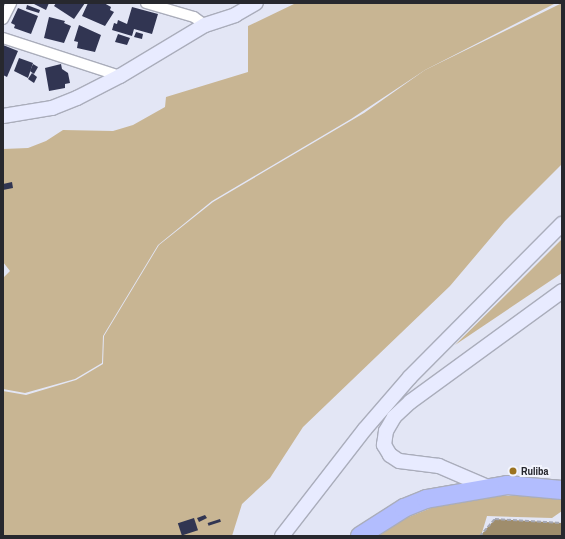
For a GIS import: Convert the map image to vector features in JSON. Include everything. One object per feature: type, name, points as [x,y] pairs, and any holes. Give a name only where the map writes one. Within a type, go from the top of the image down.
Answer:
[{"type":"highway","points":[[360,536],[404,508],[426,499],[508,485],[562,490]]},
{"type":"main road","points":[[3,116],[52,108],[120,76],[205,25],[235,15],[256,3]]},
{"type":"main road","points":[[282,536],[365,429],[410,377],[562,224]]},
{"type":"main road","points":[[490,488],[439,466],[399,461],[390,455],[384,445],[386,431],[394,417],[410,402],[562,291]]},
{"type":"street","points":[[3,19],[11,3]]},
{"type":"street","points":[[146,3],[194,17],[205,25]]},
{"type":"street","points":[[3,38],[120,76]]},
{"type":"path","points":[[480,536],[495,519],[562,523]]},
{"type":"shaded area","points":[[296,3],[556,3],[425,70],[351,119],[212,201],[158,245],[103,336],[102,363],[75,379],[25,393],[3,389],[3,278],[10,271],[3,262],[3,149],[28,148],[46,141],[63,130],[113,131],[133,125],[165,107],[166,97],[248,72],[248,26]]},
{"type":"shaded area","points":[[562,3],[562,164],[505,221],[450,286],[303,427],[270,478],[242,504],[232,536],[3,536],[3,391],[26,395],[76,380],[103,364],[104,336],[159,245],[213,202],[364,113],[425,70]]},
{"type":"shaded area","points":[[562,239],[562,273],[455,345],[514,287]]},
{"type":"shaded area","points":[[498,496],[557,496],[562,499],[562,511],[552,518],[487,516],[481,536],[378,536],[406,518],[454,499]]},
{"type":"shaded area","points":[[495,519],[562,523],[562,536],[480,536]]},
{"type":"building","points":[[32,3],[49,3],[46,10]]},
{"type":"building","points":[[56,3],[85,3],[74,19],[54,6]]},
{"type":"building","points":[[88,3],[104,3],[111,7],[110,10],[114,12],[105,26],[82,16]]},
{"type":"building","points":[[27,5],[40,10],[39,13],[26,9]]},
{"type":"building","points":[[132,7],[158,14],[152,34],[134,29],[132,36],[112,30],[114,23],[117,24],[118,20],[127,24]]},
{"type":"building","points":[[18,8],[38,16],[31,34],[14,28],[15,25],[11,23]]},
{"type":"building","points":[[49,17],[65,21],[64,23],[71,26],[64,43],[44,38]]},
{"type":"building","points":[[79,25],[101,35],[95,52],[77,48],[78,42],[74,41]]},
{"type":"building","points":[[136,32],[143,34],[142,39],[134,37]]},
{"type":"building","points":[[118,34],[130,38],[127,45],[115,42]]},
{"type":"building","points":[[3,45],[18,51],[7,77],[3,75]]},
{"type":"building","points":[[19,58],[33,63],[28,78],[14,71]]},
{"type":"building","points":[[33,64],[38,67],[34,74],[30,71]]},
{"type":"building","points":[[61,64],[62,69],[68,73],[70,83],[65,84],[65,88],[49,91],[45,68]]},
{"type":"building","points":[[32,73],[37,77],[34,83],[28,79]]},
{"type":"building","points":[[12,182],[13,188],[3,190],[3,184]]},
{"type":"building","points":[[205,515],[207,518],[199,522],[197,518]]},
{"type":"building","points":[[194,518],[198,530],[182,536],[178,523]]},
{"type":"building","points":[[220,519],[221,522],[209,526],[208,523]]},
{"type":"place","name":"Ruliba","points":[[513,471]]}]
